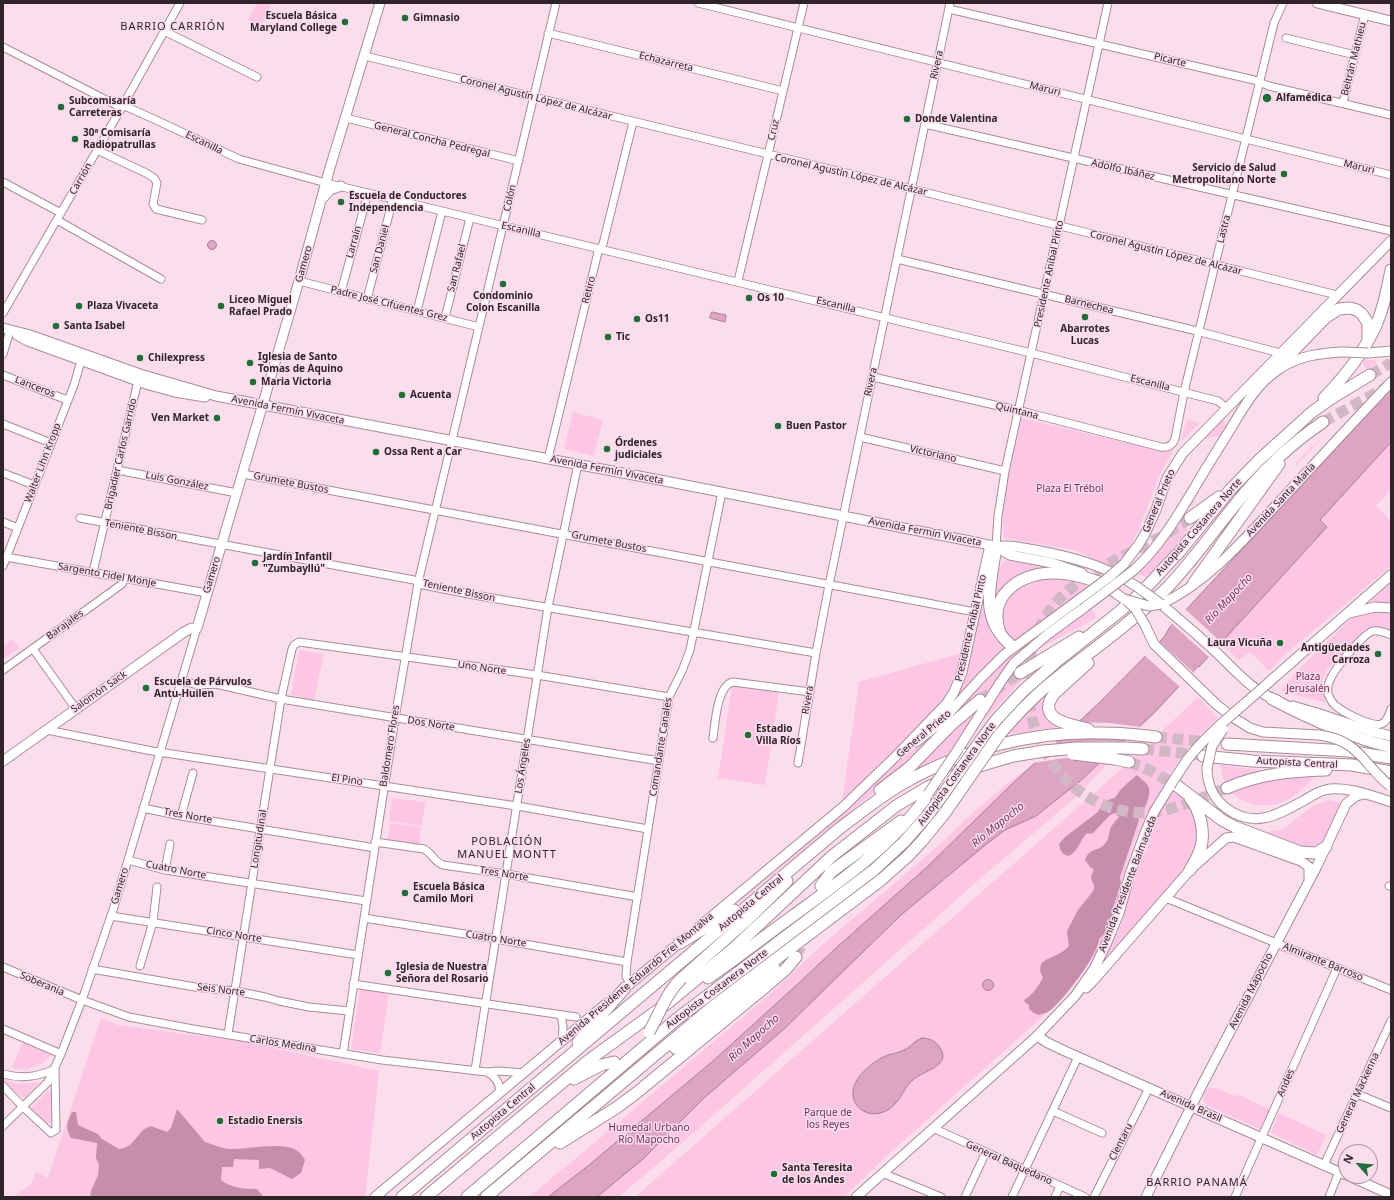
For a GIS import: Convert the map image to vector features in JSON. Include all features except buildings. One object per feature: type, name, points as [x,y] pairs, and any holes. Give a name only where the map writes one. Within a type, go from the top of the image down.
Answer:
[{"type":"highway","points":[[1298,424],[1342,379],[1367,349],[1380,315],[1391,270]]},
{"type":"highway","points":[[1271,374],[1326,317],[1341,308],[1354,308],[1365,316],[1368,328],[1367,349]]},
{"type":"highway","name":"Autopista Costanera Norte","points":[[467,1197],[678,1018],[874,870],[904,842],[927,816],[990,727],[1023,691],[1132,601],[1194,536],[1239,480],[1255,463],[1298,424],[1335,396],[1370,375]]},
{"type":"highway","name":"Autopista Costanera Norte","points":[[486,1197],[711,1008],[876,885],[908,856],[934,827],[999,735],[1022,709],[1043,689],[1130,622],[1174,581],[1258,477],[1280,456],[1323,422]]},
{"type":"highway","points":[[1193,584],[1276,469],[1299,440]]},
{"type":"highway","points":[[1190,518],[1239,480]]},
{"type":"highway","points":[[993,546],[989,604],[991,618],[1000,633],[1012,646]]},
{"type":"highway","points":[[1000,633],[997,621],[997,609],[999,604],[1006,592],[1022,580],[1037,575],[1051,573],[1075,576],[1099,582]]},
{"type":"highway","points":[[1035,655],[1047,653],[1106,623]]},
{"type":"highway","points":[[1104,732],[1057,720],[1051,716],[1049,707],[1050,700],[1057,691],[1090,660],[1107,640]]},
{"type":"highway","points":[[1020,673],[1064,645]]},
{"type":"highway","points":[[1272,699],[1297,712],[1343,732],[1368,742],[1391,747]]},
{"type":"highway","points":[[840,828],[875,795],[910,766],[952,724],[980,700]]},
{"type":"highway","name":"Autopista Central","points":[[402,1197],[840,828],[887,794],[915,777],[946,762],[978,750],[1028,738],[1061,734],[1104,732],[1156,737]]},
{"type":"highway","name":"Autopista Central","points":[[1227,744],[1341,751],[1391,758]]},
{"type":"highway","name":"Autopista Central","points":[[426,1197],[594,1056],[670,1002],[734,948],[832,856],[878,820],[907,800],[953,775],[982,764],[1013,756],[1083,748],[1143,749]]},
{"type":"highway","points":[[1042,752],[1092,756],[1129,762]]},
{"type":"highway","name":"Autopista Central","points":[[1204,756],[1253,761],[1352,766],[1391,772]]},
{"type":"highway","points":[[1227,788],[1259,777],[1298,771],[1328,770],[1391,772]]},
{"type":"highway","points":[[1176,787],[1222,820],[1245,832],[1306,854],[1316,853],[1326,847]]},
{"type":"highway","points":[[1176,787],[1193,802],[1199,816],[1202,832],[1201,848],[1190,870]]},
{"type":"highway","points":[[878,820],[831,867],[824,878],[821,887],[831,872],[903,819],[927,796]]},
{"type":"highway","points":[[670,1002],[726,965],[871,858],[905,824],[927,796]]},
{"type":"highway","points":[[628,1060],[649,1032],[668,995],[675,985],[766,903],[820,845]]},
{"type":"highway","points":[[680,943],[724,917],[775,883]]},
{"type":"highway","points":[[675,1048],[744,995],[800,942]]},
{"type":"highway","points":[[529,1162],[609,1113],[635,1094],[764,988],[786,969],[796,957]]},
{"type":"highway","points":[[550,1073],[628,986]]},
{"type":"highway","points":[[545,1097],[592,1069],[614,1062]]},
{"type":"highway","points":[[435,1197],[471,1159]]},
{"type":"main road","name":"Gamero","points":[[197,628],[299,281],[326,182],[380,3]]},
{"type":"main road","points":[[1317,3],[1391,21]]},
{"type":"main road","points":[[322,199],[330,190],[341,186]]},
{"type":"main road","name":"General Prieto","points":[[894,758],[940,723],[1005,654],[1108,578],[1124,564],[1140,544],[1156,510],[1163,486],[1175,463],[1280,353],[1391,241]]},
{"type":"main road","name":"Avenida Fermín Vivaceta","points":[[7,330],[28,341],[138,382],[189,395],[206,397],[216,396]]},
{"type":"main road","name":"Avenida Fermín Vivaceta","points":[[7,330],[30,335],[140,374],[216,396],[262,406],[578,464],[993,546],[1010,545],[1073,558],[1107,570],[1167,602],[1176,617],[1247,681],[1272,699],[1370,732],[1391,736]]},
{"type":"main road","name":"General Prieto","points":[[927,796],[1014,663],[1048,634],[1134,570],[1153,550],[1166,534],[1255,392],[1271,374],[1285,365],[1306,356],[1321,353],[1367,349],[1391,351]]},
{"type":"main road","name":"Avenida Santa María","points":[[1167,602],[1216,567],[1391,382]]},
{"type":"main road","points":[[1226,409],[1228,417],[1234,424]]},
{"type":"main road","name":"Avenida Fermín Vivaceta","points":[[993,546],[1010,555],[1069,568],[1099,582],[1123,598]]},
{"type":"main road","name":"Presidente Aníbal Pinto","points":[[894,758],[942,709],[954,692],[962,672],[975,612],[993,546]]},
{"type":"main road","name":"Avenida Presidente Balmaceda","points":[[1075,996],[1094,969],[1108,942],[1119,913],[1130,874],[1154,812],[1176,787],[1192,754],[1213,732],[1391,575]]},
{"type":"main road","points":[[1123,598],[1149,606],[1167,602],[1173,606],[1176,617]]},
{"type":"main road","points":[[1123,598],[1135,608],[1145,624],[1154,644],[1225,712],[1250,728],[1263,732],[1319,735],[1334,738],[1353,748],[1382,780],[1391,786]]},
{"type":"main road","points":[[1344,615],[1375,607],[1391,608]]},
{"type":"main road","name":"Salomón Sack","points":[[3,761],[184,632],[192,628],[197,628]]},
{"type":"main road","points":[[1231,716],[1212,746],[1208,758],[1207,768],[1210,786],[1219,801],[1228,809],[1245,818],[1259,819],[1272,817],[1326,790],[1344,790],[1391,802]]},
{"type":"main road","name":"Avenida Presidente Eduardo Frei Montalva","points":[[375,1197],[833,816],[894,758]]},
{"type":"main road","name":"Avenida Mapocho","points":[[1146,1197],[1276,943],[1309,882],[1346,804],[1356,796],[1364,794]]},
{"type":"main road","name":"Avenida Presidente Balmaceda","points":[[856,1197],[1037,1036],[1075,996],[1093,981],[1190,870],[1224,839],[1234,837],[1305,863],[1310,869],[1309,882]]},
{"type":"main road","name":"Avenida Brasil","points":[[1037,1036],[1048,1043],[1078,1057],[1338,1171]]},
{"type":"main road","points":[[1367,1184],[1391,1195]]},
{"type":"street","name":"Carrión","points":[[3,312],[62,213],[180,3]]},
{"type":"street","name":"Colón","points":[[452,440],[556,3]]},
{"type":"street","name":"Maruri","points":[[698,3],[1391,175]]},
{"type":"street","name":"Cruz","points":[[738,281],[804,3]]},
{"type":"street","name":"Presidente Aníbal Pinto","points":[[993,546],[1005,472],[1108,3]]},
{"type":"street","name":"Lastra","points":[[1161,447],[1169,447],[1174,442],[1184,392],[1260,82],[1276,19],[1283,3]]},
{"type":"street","name":"Picarte","points":[[950,6],[1391,115]]},
{"type":"street","name":"Rivera","points":[[798,763],[829,585],[950,6]]},
{"type":"street","name":"Beltrán Mathieu","points":[[1343,103],[1365,14]]},
{"type":"street","points":[[164,30],[258,77]]},
{"type":"street","name":"Echazarreta","points":[[548,33],[783,91]]},
{"type":"street","points":[[1286,38],[1355,55]]},
{"type":"street","name":"Escanilla","points":[[3,47],[118,106],[156,120],[239,159],[470,218],[601,248],[1031,353],[1220,402],[1226,409]]},
{"type":"street","name":"Coronel Agustín López de Alcázar","points":[[365,56],[912,189],[1337,295]]},
{"type":"street","name":"General Concha Pedregal","points":[[346,118],[519,161]]},
{"type":"street","name":"Retiro","points":[[548,459],[598,252],[603,244],[633,122]]},
{"type":"street","name":"Adolfo Ibáñez","points":[[925,124],[1391,231]]},
{"type":"street","points":[[97,150],[154,178],[157,183],[153,204],[156,209],[202,220]]},
{"type":"street","points":[[3,182],[62,213]]},
{"type":"street","name":"Larraín","points":[[341,292],[368,193]]},
{"type":"street","name":"San Daniel","points":[[367,299],[393,199]]},
{"type":"street","points":[[417,311],[442,211]]},
{"type":"street","name":"San Rafael","points":[[445,318],[470,218]]},
{"type":"street","points":[[57,220],[161,279]]},
{"type":"street","name":"Barnechea","points":[[897,259],[1280,353]]},
{"type":"street","name":"Padre José Cifuentes Grez","points":[[299,281],[479,327]]},
{"type":"street","points":[[3,354],[7,330]]},
{"type":"street","name":"Walter Lihn Kropp","points":[[3,566],[68,400],[81,361]]},
{"type":"street","name":"Lanceros","points":[[3,375],[68,400]]},
{"type":"street","name":"Quintana","points":[[873,377],[1018,411],[1161,447]]},
{"type":"street","name":"Brigadier Carlos Garrido","points":[[93,572],[138,382]]},
{"type":"street","points":[[3,424],[51,442]]},
{"type":"street","name":"Victoriano","points":[[860,437],[1005,472]]},
{"type":"street","name":"Baldomero Flores","points":[[343,1054],[384,785],[418,583],[452,440]]},
{"type":"street","name":"Los Ángeles","points":[[475,1070],[548,607],[578,464]]},
{"type":"street","name":"Luis González","points":[[117,470],[237,492]]},
{"type":"street","points":[[3,473],[34,485]]},
{"type":"street","name":"Grumete Bustos","points":[[243,474],[975,612]]},
{"type":"street","name":"Comandante Canales","points":[[628,986],[626,976],[627,962],[669,697],[685,665],[694,631],[722,492]]},
{"type":"street","name":"Teniente Bisson","points":[[80,518],[414,580],[423,585],[460,592],[816,653]]},
{"type":"street","points":[[3,522],[18,528]]},
{"type":"street","name":"Sargento Fidel Monje","points":[[6,557],[207,593]]},
{"type":"street","name":"Barajales","points":[[3,670],[122,584],[125,578]]},
{"type":"street","name":"Gamero","points":[[3,1126],[48,1082],[61,1054],[82,1000],[111,916],[197,628]]},
{"type":"street","points":[[1391,635],[1375,631],[1362,638],[1336,670],[1330,680],[1328,690],[1330,699],[1337,707],[1370,724],[1377,725],[1386,721],[1391,709]]},
{"type":"street","name":"Uno Norte","points":[[294,645],[299,642],[537,675],[669,697]]},
{"type":"street","name":"Longitudinal","points":[[228,1034],[281,699],[294,645]]},
{"type":"street","points":[[33,648],[76,709]]},
{"type":"street","name":"Dos Norte","points":[[181,681],[199,685],[216,684],[281,699],[659,761]]},
{"type":"street","points":[[713,738],[719,702],[725,688],[729,683],[733,682],[810,692]]},
{"type":"street","name":"El Pino","points":[[47,730],[160,752],[384,785],[648,829]]},
{"type":"street","points":[[181,816],[193,773]]},
{"type":"street","name":"Tres Norte","points":[[143,808],[181,816],[375,845],[424,849],[429,852],[437,862],[443,865],[638,896]]},
{"type":"street","points":[[165,870],[170,844]]},
{"type":"street","name":"Cuatro Norte","points":[[128,860],[165,870],[366,901]]},
{"type":"street","points":[[140,966],[153,922],[157,887]]},
{"type":"street","name":"Almirante Barroso","points":[[1166,898],[1391,990]]},
{"type":"street","name":"Cinco Norte","points":[[111,916],[358,955]]},
{"type":"street","name":"Cuatro Norte","points":[[364,918],[496,938],[627,962]]},
{"type":"street","name":"Soberanía","points":[[3,967],[82,1000]]},
{"type":"street","name":"Andes","points":[[1235,1197],[1337,968]]},
{"type":"street","name":"Seis Norte","points":[[92,969],[195,988],[235,991],[265,997],[279,1002],[309,1007],[349,1011]]},
{"type":"street","points":[[353,984],[576,1017]]},
{"type":"street","name":"Carlos Medina","points":[[82,1000],[130,1017],[343,1054],[487,1072],[498,1071],[524,1073]]},
{"type":"street","points":[[561,1015],[563,1027],[562,1041]]},
{"type":"street","name":"General Mackenna","points":[[1324,1165],[1391,1021]]},
{"type":"street","points":[[3,1029],[61,1054]]},
{"type":"street","points":[[1012,1197],[1078,1057]]},
{"type":"street","points":[[3,1074],[25,1077],[41,1075],[55,1069],[56,1130],[51,1133],[23,1108],[3,1086]]},
{"type":"street","points":[[487,1072],[497,1080],[499,1094]]},
{"type":"street","name":"Clentaru","points":[[1094,1197],[1149,1088]]},
{"type":"street","points":[[1357,1094],[1391,1108]]},
{"type":"street","points":[[1052,1111],[1102,1133]]},
{"type":"street","name":"General Baquedano","points":[[933,1128],[1085,1197]]},
{"type":"street","points":[[965,1197],[986,1152]]},
{"type":"street","points":[[882,1173],[940,1197]]},
{"type":"street","points":[[1329,1197],[1338,1182]]},
{"type":"street","points":[[1055,1197],[1060,1186]]},
{"type":"green space","points":[[257,3],[272,3],[261,26],[248,20]]},
{"type":"green space","points":[[1363,360],[1375,360],[1377,363],[1367,370],[1363,364]]},
{"type":"green space","name":"Humedal Urbano Río Mapocho","points":[[1391,391],[1391,490],[1376,506],[1391,521],[1391,566],[1288,652],[1269,671],[1250,652],[1239,660],[1221,644],[1077,796],[982,877],[619,1197],[529,1197],[777,988],[814,952],[945,840],[969,816],[1013,779],[1035,764],[1084,720],[1161,641]]},
{"type":"green space","points":[[573,412],[603,420],[594,456],[564,449]]},
{"type":"green space","name":"Plaza El Trébol","points":[[1021,418],[1161,451],[1174,450],[1160,474],[1138,531],[1127,552],[1113,568],[1075,550],[1004,538],[1003,508],[1007,478]]},
{"type":"green space","points":[[1222,418],[1227,426],[1220,436],[1205,438],[1192,452],[1190,452]]},
{"type":"green space","points":[[1187,420],[1200,423],[1181,441]]},
{"type":"green space","points":[[1324,436],[1296,466],[1295,465],[1306,452]]},
{"type":"green space","points":[[1192,498],[1196,502],[1187,510],[1183,522],[1183,526],[1188,530],[1156,569],[1147,577],[1137,573],[1160,549]]},
{"type":"green space","points":[[991,555],[985,594],[986,619],[990,630],[1007,650],[939,719],[948,705]]},
{"type":"green space","points":[[1007,560],[1056,568],[1004,587],[993,601],[998,572],[1003,562]]},
{"type":"green space","points":[[1053,576],[1077,581],[1089,587],[1014,645],[1004,635],[1000,606],[1021,584]]},
{"type":"green space","name":"Plaza Jerusalén","points":[[1391,582],[1391,635],[1385,632],[1363,634],[1327,670],[1322,679],[1322,691],[1326,703],[1281,691],[1292,677],[1343,626]]},
{"type":"green space","points":[[1078,607],[1024,648],[1010,663],[952,751],[909,773],[928,745],[880,787],[738,903],[712,921],[893,765],[945,724],[1005,660]]},
{"type":"green space","points":[[1091,609],[1096,618],[1038,649],[1016,669],[1018,672],[1015,679],[1021,676],[1022,680],[985,719],[983,717],[1015,668],[1031,652],[1051,636]]},
{"type":"green space","points":[[12,639],[19,648],[3,659],[3,646]]},
{"type":"green space","points":[[299,650],[324,654],[314,700],[291,695]]},
{"type":"green space","points":[[962,653],[954,681],[941,705],[842,802],[859,682]]},
{"type":"green space","name":"Estadio Villa Ríos","points":[[732,685],[779,692],[765,785],[718,778]]},
{"type":"green space","name":"Parque de los Reyes","points":[[1198,697],[1218,718],[1196,739],[1177,763],[1152,804],[1133,846],[1103,940],[1086,968],[1058,1003],[893,1150],[844,1197],[635,1197],[1126,765]]},
{"type":"green space","points":[[1040,700],[1043,701],[1044,714],[1048,721],[1059,727],[1007,734],[1026,713]]},
{"type":"green space","points":[[1220,765],[1315,777],[1298,793],[1287,800],[1269,805],[1251,804],[1235,795],[1229,788],[1224,780]]},
{"type":"green space","points":[[1173,788],[1183,798],[1187,809],[1191,809],[1197,826],[1197,845],[1194,854],[1182,875],[1174,885],[1105,959],[1121,924],[1141,855],[1151,830]]},
{"type":"green space","points":[[392,798],[425,802],[422,826],[389,821]]},
{"type":"green space","points":[[1330,800],[1341,803],[1327,840],[1319,847],[1311,848],[1294,845],[1263,833],[1283,829],[1313,806]]},
{"type":"green space","points":[[390,823],[421,827],[419,846],[387,842]]},
{"type":"green space","points":[[360,989],[389,993],[380,1053],[351,1049]]},
{"type":"green space","name":"Estadio Enersis","points":[[101,1018],[118,1025],[246,1042],[379,1071],[365,1197],[13,1197],[31,1184],[36,1172],[48,1178]]},
{"type":"green space","points":[[23,1042],[51,1055],[43,1063],[26,1070],[12,1068]]},
{"type":"green space","points":[[3,1079],[19,1084],[40,1082],[25,1098],[3,1082]]},
{"type":"green space","points":[[1207,1088],[1216,1088],[1234,1096],[1240,1095],[1270,1110],[1262,1128],[1260,1129],[1208,1106],[1204,1102],[1203,1098]]},
{"type":"green space","points":[[48,1091],[51,1093],[51,1123],[46,1123],[31,1108]]},
{"type":"green space","points":[[1279,1113],[1326,1135],[1317,1155],[1271,1133]]},
{"type":"shaded area","points":[[1137,775],[1148,786],[1149,794],[1141,816],[1137,817],[1139,820],[1120,877],[1121,883],[1112,911],[1112,918],[1104,934],[1099,939],[1093,956],[1070,989],[1048,1012],[1039,1015],[1034,1013],[1029,1009],[1029,1005],[1024,1000],[1033,993],[1043,978],[1040,971],[1041,964],[1069,946],[1067,931],[1078,910],[1094,890],[1094,884],[1091,876],[1094,870],[1085,860],[1089,853],[1102,847],[1106,843],[1111,827],[1119,817],[1115,813],[1110,815],[1093,833],[1086,834],[1077,849],[1069,856],[1063,854],[1059,844],[1065,837],[1098,812],[1105,802],[1109,799],[1115,798],[1122,788]]},
{"type":"shaded area","points":[[177,1109],[205,1142],[230,1149],[280,1146],[296,1150],[305,1160],[301,1173],[292,1179],[270,1168],[259,1169],[259,1160],[234,1159],[233,1167],[222,1167],[221,1180],[238,1188],[257,1189],[263,1196],[266,1197],[90,1197],[98,1175],[99,1165],[96,1158],[97,1143],[71,1138],[67,1125],[72,1112],[76,1112],[78,1125],[98,1134],[102,1139],[119,1149],[130,1145],[144,1129],[151,1126],[167,1132],[171,1128]]},
{"type":"water","points":[[212,240],[217,245],[212,250],[207,245]]},
{"type":"water","points":[[712,312],[726,315],[725,322],[710,318]]},
{"type":"water","name":"Humedal Urbano Río Mapocho","points":[[1391,390],[1391,442],[1320,520],[1327,527],[1199,667],[1198,666],[1155,712],[1080,781],[1036,816],[1005,830],[901,915],[784,1029],[704,1098],[643,1159],[597,1197],[548,1197],[589,1165],[713,1061],[927,867],[1011,785],[1100,702],[1164,637],[1170,627]]},
{"type":"water","points":[[988,979],[992,981],[994,985],[992,989],[988,991],[984,989],[982,985],[984,981]]},
{"type":"water","points":[[922,1038],[931,1040],[938,1045],[942,1052],[943,1058],[940,1063],[936,1067],[910,1082],[895,1104],[888,1110],[872,1114],[859,1108],[853,1095],[854,1086],[864,1071],[881,1058],[904,1050]]},
{"type":"pier","points":[[1184,608],[1223,644],[1210,658],[1171,623]]},
{"type":"pier","points":[[1158,640],[1193,672],[1180,687],[1144,655]]},
{"type":"pier","points":[[1076,722],[1109,723],[1142,727],[1128,739],[1087,738]]},
{"type":"pier","points":[[1103,741],[1125,742],[1104,762],[1081,758],[1066,758],[1032,763],[1054,743]]},
{"type":"tunnel","points":[[1370,375],[1391,363]]},
{"type":"tunnel","points":[[1323,422],[1385,388]]},
{"type":"tunnel","points":[[1190,518],[1164,535],[1097,570],[1083,579],[1058,600],[1048,613],[1034,642],[1028,673],[1029,705],[1038,735],[1053,763],[1073,786],[1100,803],[1131,812],[1156,812],[1168,810],[1192,802],[1227,788]]},
{"type":"tunnel","points":[[980,700],[1020,673]]},
{"type":"tunnel","points":[[1156,737],[1227,744]]},
{"type":"tunnel","points":[[1143,749],[1200,755]]},
{"type":"tunnel","points":[[1129,762],[1147,769],[1176,785]]},
{"type":"tunnel","points":[[796,957],[812,913]]},
{"type":"tunnel","points":[[626,1059],[660,1053]]},
{"type":"place","name":"Gimnasio","points":[[405,18]]},
{"type":"place","name":"Escuela Básica Maryland College","points":[[345,22]]},
{"type":"place","name":"Alfamédica","points":[[1267,98]]},
{"type":"place","name":"Subcomisaría Carreteras","points":[[61,107]]},
{"type":"place","name":"Donde Valentina","points":[[907,119]]},
{"type":"place","name":"30ª Comisaría Radiopatrullas","points":[[75,139]]},
{"type":"place","name":"Servicio de Salud Metropolitano Norte","points":[[1284,174]]},
{"type":"place","name":"Escuela de Conductores Independencia","points":[[341,202]]},
{"type":"place","name":"Condominio Colon Escanilla","points":[[503,284]]},
{"type":"place","name":"Os 10","points":[[749,298]]},
{"type":"place","name":"Plaza Vivaceta","points":[[79,306]]},
{"type":"place","name":"Liceo Miguel Rafael Prado","points":[[221,306]]},
{"type":"place","name":"Abarrotes Lucas","points":[[1085,317]]},
{"type":"place","name":"Os11","points":[[637,319]]},
{"type":"place","name":"Santa Isabel","points":[[56,326]]},
{"type":"place","name":"Tic","points":[[608,337]]},
{"type":"place","name":"Chilexpress","points":[[140,358]]},
{"type":"place","name":"Iglesia de Santo Tomas de Aquino","points":[[250,363]]},
{"type":"place","name":"Maria Victoria","points":[[253,382]]},
{"type":"place","name":"Acuenta","points":[[402,395]]},
{"type":"place","name":"Ven Market","points":[[217,418]]},
{"type":"place","name":"Buen Pastor","points":[[778,426]]},
{"type":"place","name":"Órdenes judiciales","points":[[607,449]]},
{"type":"place","name":"Ossa Rent a Car","points":[[376,452]]},
{"type":"place","name":"Jardín Infantil \"Zumbayllú\"","points":[[255,563]]},
{"type":"place","name":"Laura Vicuña","points":[[1280,643]]},
{"type":"place","name":"Antigüedades Carroza","points":[[1378,654]]},
{"type":"place","name":"Escuela de Párvulos Antu-Huilen","points":[[146,688]]},
{"type":"place","name":"Estadio Villa Ríos","points":[[748,735]]},
{"type":"place","name":"Escuela Básica Camilo Mori","points":[[405,893]]},
{"type":"place","name":"Iglesia de Nuestra Señora del Rosario","points":[[388,973]]},
{"type":"place","name":"Estadio Enersis","points":[[220,1121]]},
{"type":"place","name":"Santa Teresita de los Andes","points":[[774,1174]]},
{"type":"district","name":"BARRIO CARRIÓN","points":[[173,27]]},
{"type":"district","name":"POBLACIÓN MANUEL MONTT","points":[[507,848]]},
{"type":"district","name":"BARRIO PANAMÁ","points":[[1197,1183]]},
{"type":"water label","name":"Río Mapocho","points":[[1229,599]]},
{"type":"water label","name":"Río Mapocho","points":[[998,825]]},
{"type":"water label","name":"Río Mapocho","points":[[754,1038]]}]
